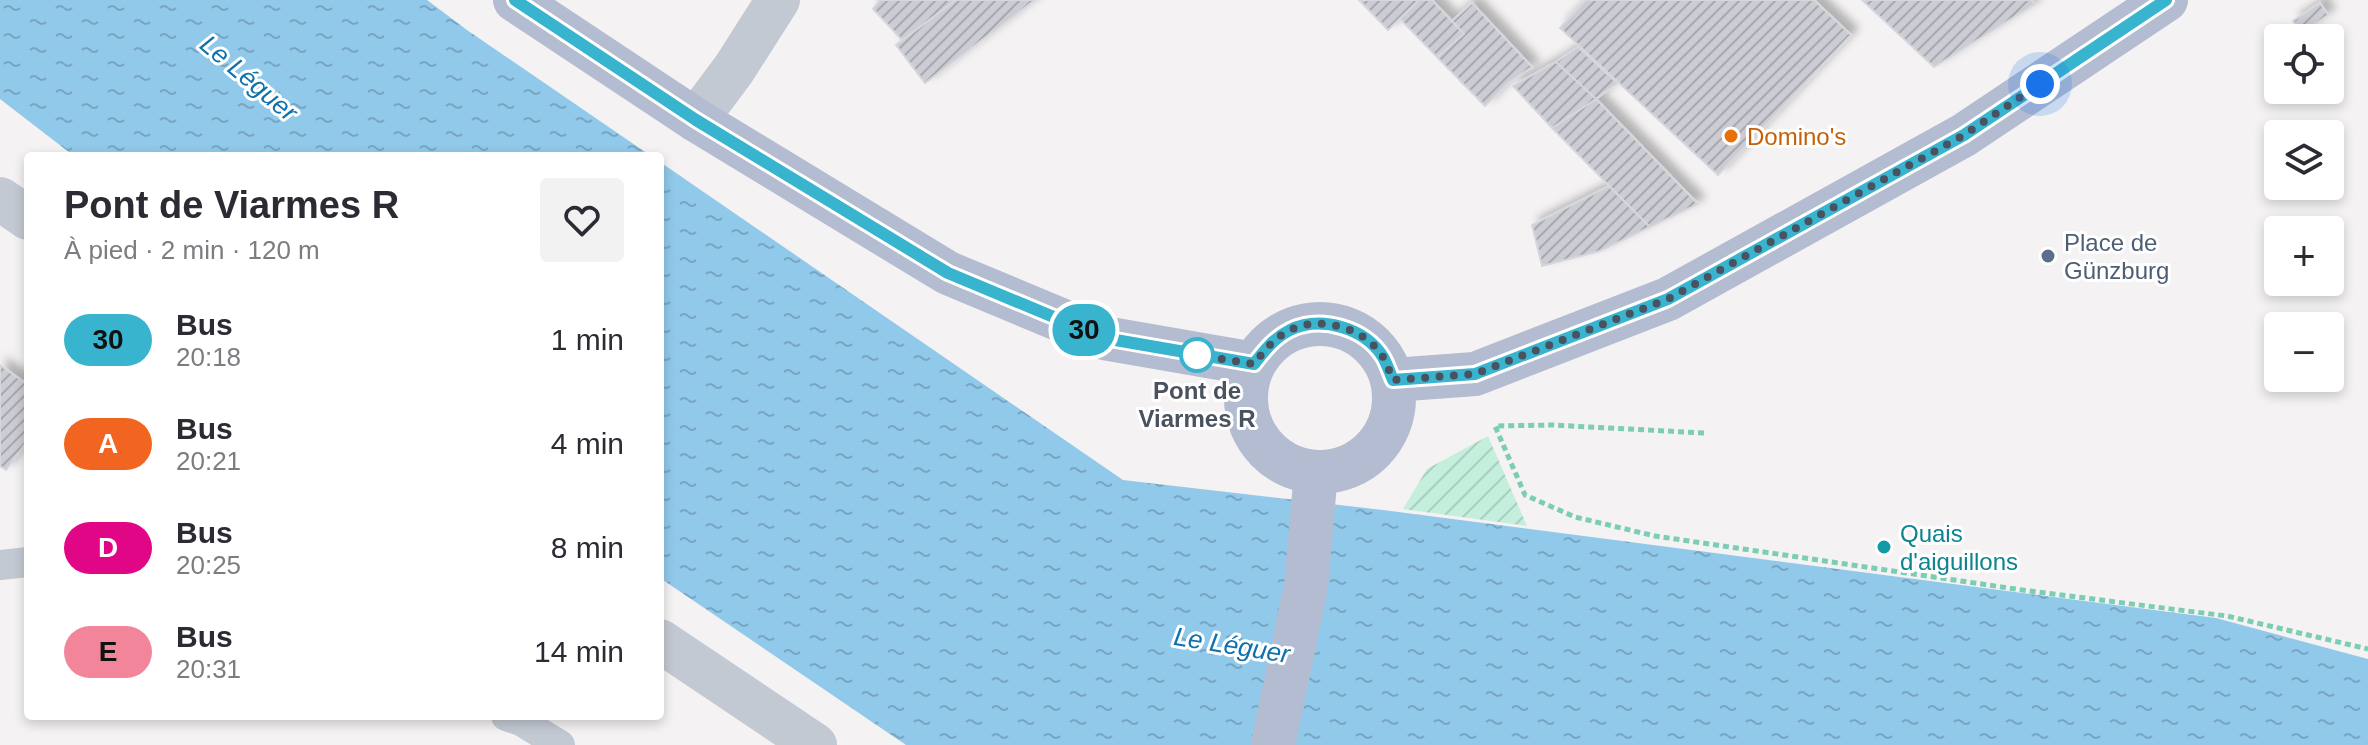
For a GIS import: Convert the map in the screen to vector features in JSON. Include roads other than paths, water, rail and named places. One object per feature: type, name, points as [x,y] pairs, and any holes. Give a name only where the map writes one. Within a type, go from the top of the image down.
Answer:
[{"type":"main road","points":[[515,0],[696,120],[948,273],[1104,338],[1254,364]]},
{"type":"main road","points":[[1393,380],[1475,374],[1668,299],[1964,135],[2166,0]]},
{"type":"main road","points":[[1316,324],[1342,327],[1365,338],[1383,357],[1393,380],[1395,403],[1390,425],[1378,445],[1361,461],[1315,483],[1262,444],[1251,426],[1246,406],[1247,384],[1254,364],[1270,344],[1291,329],[1316,324]]},
{"type":"main road","points":[[1273,745],[1306,586],[1315,483]]},
{"type":"street","points":[[696,120],[734,69],[778,0]]},
{"type":"street","points":[[0,199],[24,215]]},
{"type":"street","points":[[664,644],[815,745]]},
{"type":"lane","points":[[0,565],[24,562]]},
{"type":"lane","points":[[518,720],[560,745]]},
{"type":"water","name":"Le Léguer","points":[[0,0],[427,0],[645,152],[69,152],[0,99]]},
{"type":"water","name":"Le Léguer","points":[[664,165],[1123,480],[1383,510],[2216,618],[2368,659],[2368,745],[906,745],[664,581]]},
{"type":"place","name":"Domino's","points":[[1731,136]]},
{"type":"place","name":"Place de Günzburg","points":[[2048,256]]},
{"type":"place","name":"Pont de Viarmes R","points":[[1197,355]]},
{"type":"place","name":"Quais d'aiguillons","points":[[1884,547]]}]
